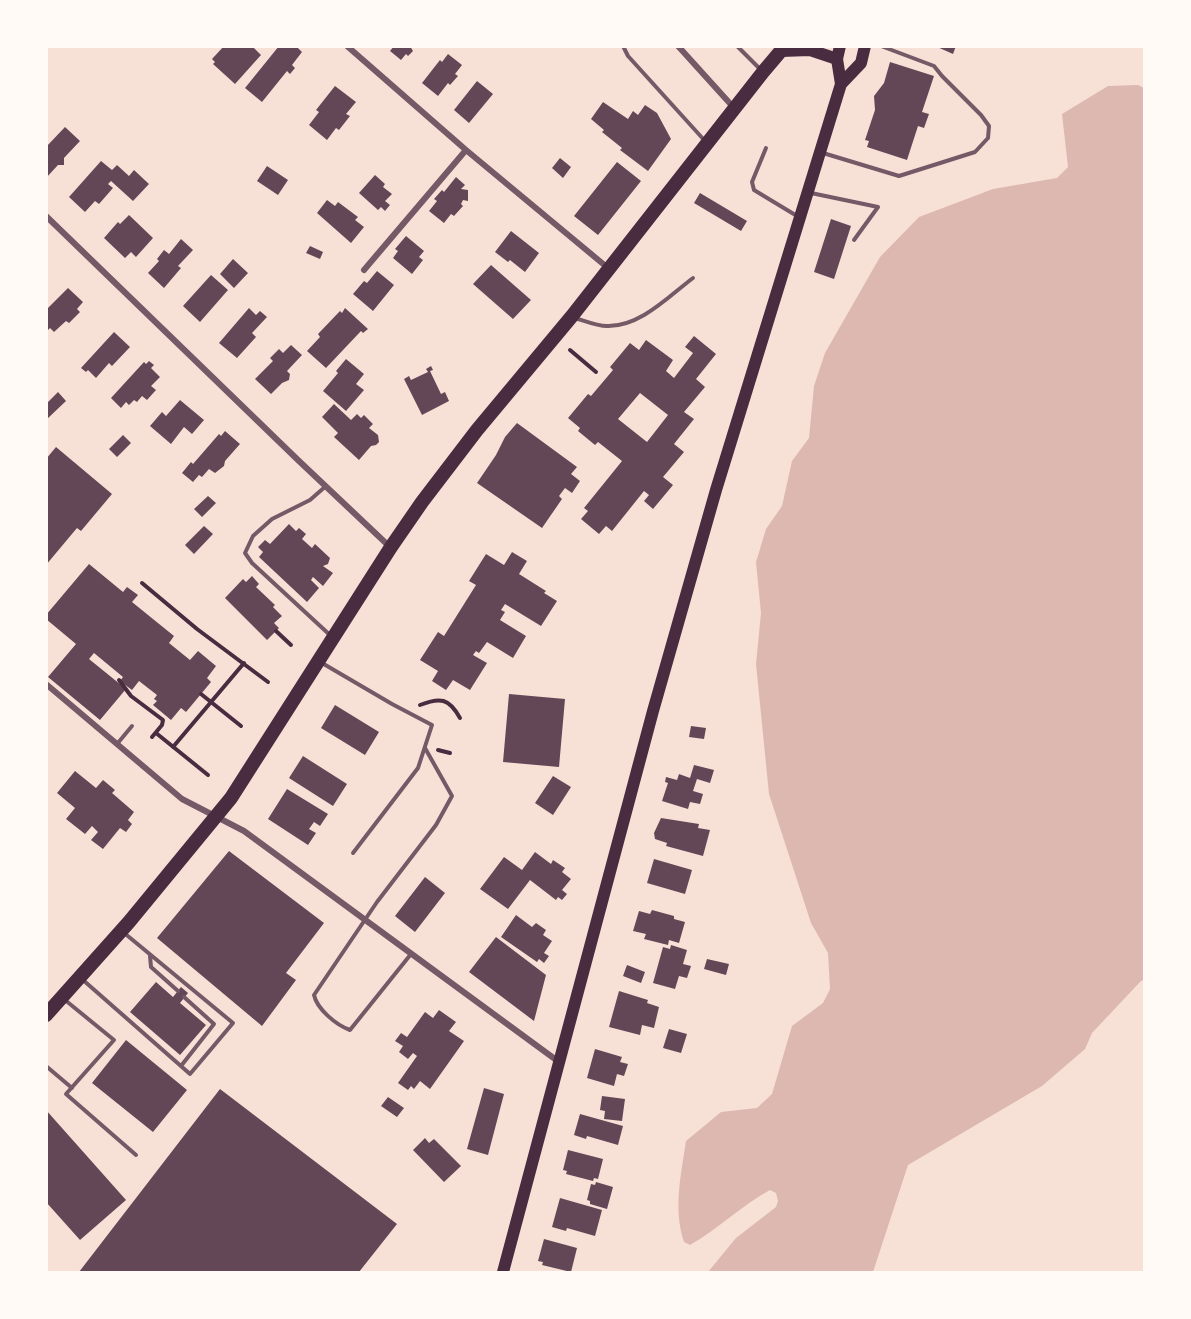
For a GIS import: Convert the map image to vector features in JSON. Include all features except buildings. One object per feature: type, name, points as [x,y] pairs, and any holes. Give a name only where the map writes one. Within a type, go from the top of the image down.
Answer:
[{"type":"highway","points":[[46,1015],[81,977],[231,798],[422,502],[477,430],[572,316],[783,49]]},
{"type":"main road","points":[[841,84],[861,63],[865,46]]},
{"type":"main road","points":[[503,1272],[650,723],[713,501],[841,84],[838,53],[783,49]]},
{"type":"street","points":[[348,46],[466,150],[608,268]]},
{"type":"street","points":[[678,46],[735,109]]},
{"type":"street","points":[[364,270],[466,150]]},
{"type":"street","points":[[46,216],[391,547]]},
{"type":"street","points":[[46,684],[183,799],[244,831],[558,1062]]},
{"type":"lane","points":[[623,46],[628,56],[707,144]]},
{"type":"lane","points":[[737,46],[763,72]]},
{"type":"lane","points":[[820,152],[899,176],[975,152],[988,138],[988,126],[981,115],[934,66],[881,46]]},
{"type":"lane","points":[[766,148],[752,182],[754,190],[800,218]]},
{"type":"lane","points":[[808,192],[878,207],[854,240]]},
{"type":"lane","points":[[572,316],[607,326],[623,324],[644,315],[693,278]]},
{"type":"lane","points":[[326,486],[310,500],[272,519],[253,536],[245,553],[252,564],[333,638]]},
{"type":"lane","points":[[319,661],[432,725],[418,768],[353,853]]},
{"type":"lane","points":[[117,744],[132,726]]},
{"type":"lane","points":[[411,954],[350,1030],[342,1027],[316,1004],[314,995],[365,920],[436,825],[452,796],[425,748]]},
{"type":"lane","points":[[81,977],[190,1074],[233,1023],[121,930]]},
{"type":"lane","points":[[149,955],[151,967],[178,991]]},
{"type":"lane","points":[[181,1066],[214,1024],[184,997]]},
{"type":"lane","points":[[62,998],[114,1040],[66,1094],[136,1155]]},
{"type":"lane","points":[[46,1066],[72,1088]]},
{"type":"path","points":[[570,350],[596,372]]},
{"type":"path","points":[[142,583],[268,682]]},
{"type":"path","points":[[276,631],[291,645]]},
{"type":"path","points":[[173,747],[244,663]]},
{"type":"path","points":[[118,680],[131,696],[163,720],[154,735],[208,775]]},
{"type":"path","points":[[201,694],[241,726]]},
{"type":"path","points":[[415,705],[432,700],[450,703],[460,718]]},
{"type":"path","points":[[438,750],[450,753]]},
{"type":"shaded area","points":[[1138,85],[1144,88],[1144,979],[1092,1033],[1085,1049],[1042,1086],[908,1165],[873,1272],[708,1272],[736,1238],[776,1207],[778,1201],[776,1193],[770,1190],[690,1245],[684,1242],[678,1205],[686,1141],[721,1112],[757,1108],[772,1094],[792,1026],[823,1003],[830,989],[828,953],[811,923],[769,794],[756,664],[761,613],[756,562],[766,529],[782,506],[792,461],[809,438],[814,386],[825,353],[880,257],[919,217],[993,189],[1057,178],[1068,167],[1062,114],[1108,86]]}]
